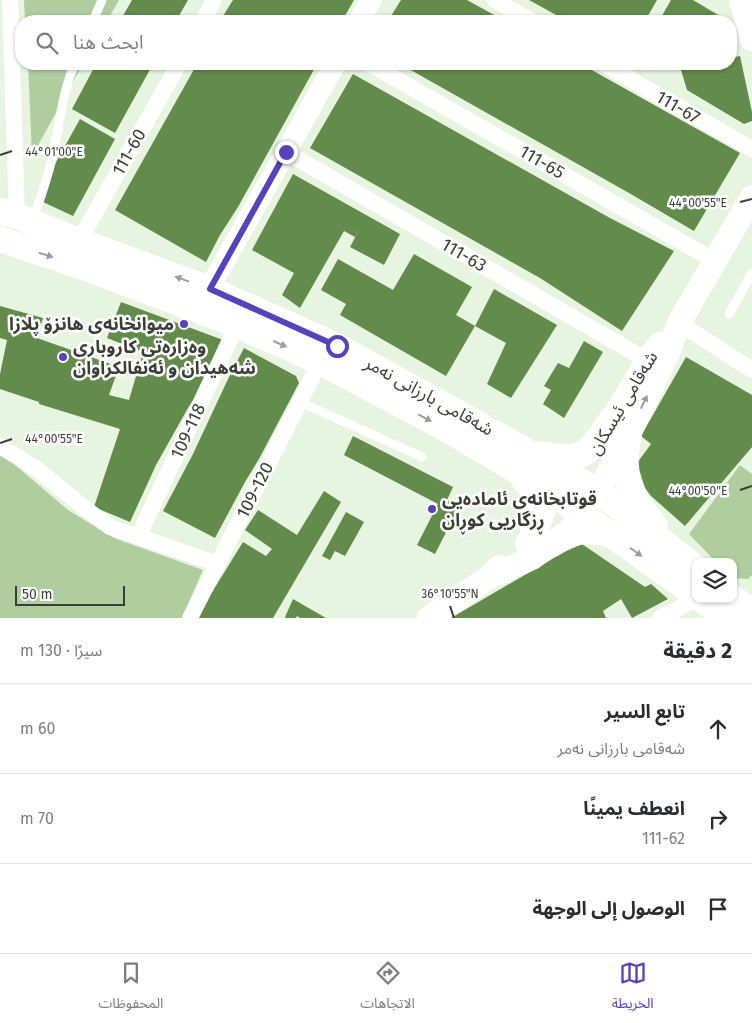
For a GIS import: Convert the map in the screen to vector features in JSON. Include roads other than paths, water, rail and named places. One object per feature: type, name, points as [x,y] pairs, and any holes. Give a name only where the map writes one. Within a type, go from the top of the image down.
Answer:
[{"type":"main road","points":[[741,0],[752,39]]},
{"type":"main road","name":"شەقامی ئیسکان","points":[[429,618],[540,544],[540,534],[553,518],[578,494],[668,353],[679,322],[752,197]]},
{"type":"main road","name":"شەقامی بارزانی نەمر","points":[[17,217],[210,289],[337,346],[527,451],[578,494],[675,552],[692,565]]},
{"type":"main road","name":"شەقامی بارزانی نەمر","points":[[0,240],[89,269],[237,325],[320,362],[445,428],[541,485],[578,494],[610,534],[692,592]]},
{"type":"main road","points":[[527,451],[557,457],[572,458],[580,456],[620,427],[626,476],[635,498],[675,552]]},
{"type":"main road","points":[[500,460],[523,479],[540,500],[543,510],[540,544],[585,530],[610,534]]},
{"type":"main road","points":[[737,601],[752,612]]},
{"type":"main road","points":[[706,603],[726,618]]},
{"type":"street","points":[[10,0],[17,217]]},
{"type":"street","points":[[205,15],[214,0]]},
{"type":"street","points":[[362,15],[371,0]]},
{"type":"street","points":[[495,0],[521,15]]},
{"type":"street","name":"111-60","points":[[79,241],[175,70]]},
{"type":"street","points":[[210,289],[332,70]]},
{"type":"street","name":"111-65","points":[[381,70],[715,261]]},
{"type":"street","name":"111-67","points":[[614,70],[752,149]]},
{"type":"street","name":"111-63","points":[[286,152],[643,358]]},
{"type":"street","points":[[679,322],[752,370]]},
{"type":"street","name":"109-118","points":[[138,537],[237,325]]},
{"type":"street","name":"109-120","points":[[190,618],[320,362]]},
{"type":"street","points":[[0,446],[37,469],[110,527],[218,564]]},
{"type":"street","points":[[660,618],[692,601]]},
{"type":"lane","points":[[96,15],[102,0]]},
{"type":"lane","points":[[17,217],[53,154],[72,70]]},
{"type":"lane","points":[[729,314],[752,273]]},
{"type":"lane","points":[[300,402],[422,457]]},
{"type":"place","name":"میوانخانەی هانزۆ پلازا","points":[[184,324]]},
{"type":"place","name":"وەزارەتی کاروباری شەهیدان و ئەنفالکراوان","points":[[63,357]]},
{"type":"place","name":"قوتابخانەی ئامادەیی ڕزگاریی کوڕان","points":[[432,509]]}]
